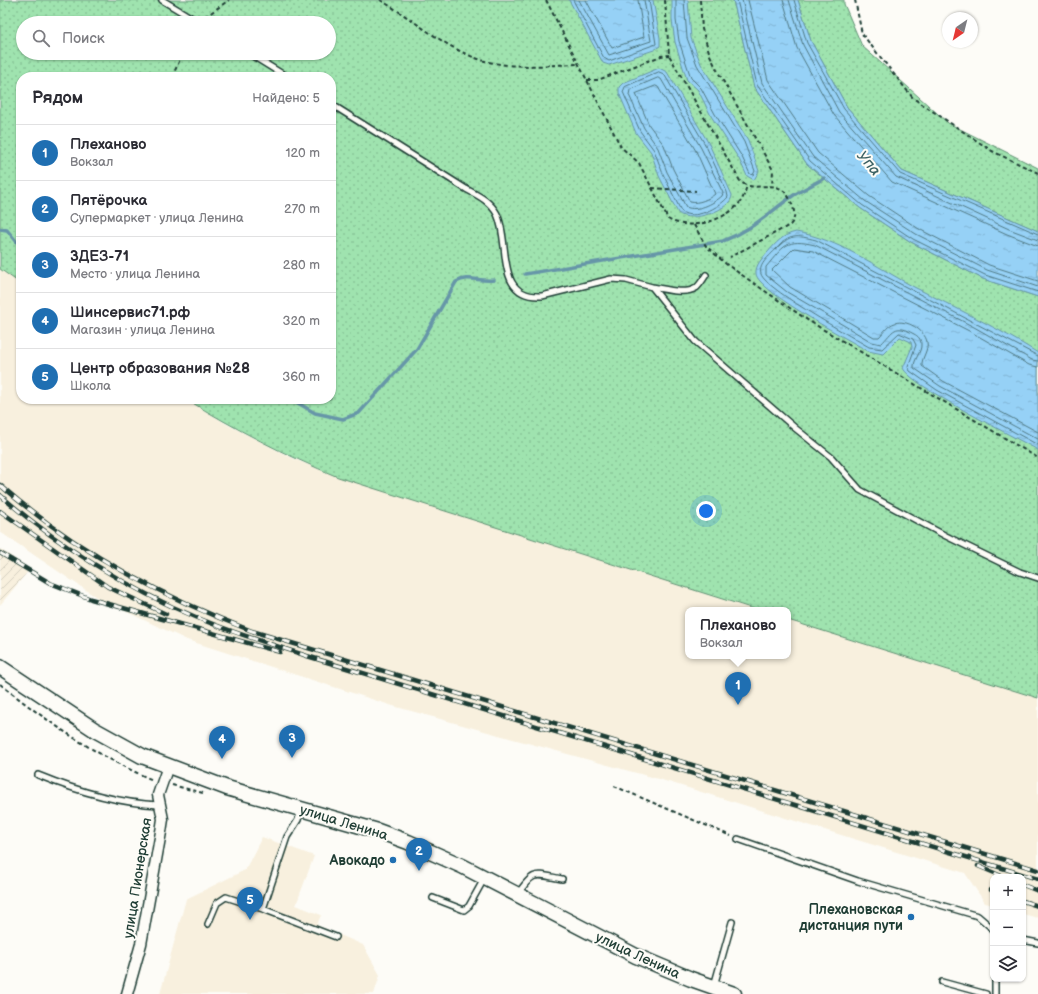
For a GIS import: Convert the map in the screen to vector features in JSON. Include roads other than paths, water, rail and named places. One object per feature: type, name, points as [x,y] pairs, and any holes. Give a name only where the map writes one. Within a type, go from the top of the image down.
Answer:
[{"type":"main road","name":"улица Ленина","points":[[0,667],[95,730],[142,756],[227,788],[301,808],[408,842],[484,878],[636,956],[734,994]]},
{"type":"street","name":"улица Пионерская","points":[[127,994],[141,944],[163,819],[158,795],[161,782],[168,766]]},
{"type":"lane","points":[[162,0],[188,16]]},
{"type":"lane","points":[[259,60],[279,72]]},
{"type":"lane","points":[[336,107],[466,189],[485,199],[497,214],[503,235],[511,281],[521,293],[531,296],[542,296],[611,279],[626,280],[652,287],[690,290],[697,287],[706,275]]},
{"type":"lane","points":[[652,287],[695,341],[795,428],[831,457],[860,490],[946,536],[1020,572],[1038,578]]},
{"type":"lane","points":[[38,775],[109,799],[135,804],[159,805]]},
{"type":"lane","points":[[263,909],[287,837],[298,820],[301,808]]},
{"type":"lane","points":[[738,839],[858,881],[978,916],[990,926]]},
{"type":"lane","points":[[517,895],[528,879],[533,876],[537,875],[562,879]]},
{"type":"lane","points":[[433,898],[464,910],[468,908],[484,878]]},
{"type":"lane","points":[[208,924],[217,903],[224,897],[263,909],[336,937]]},
{"type":"lane","points":[[714,987],[732,922]]},
{"type":"lane","points":[[1026,941],[1038,943]]},
{"type":"lane","points":[[942,982],[986,994]]},
{"type":"lane","points":[[994,982],[995,994]]},
{"type":"water","points":[[569,0],[653,0],[660,38],[660,46],[654,50],[609,65],[603,63]]},
{"type":"water","points":[[672,0],[688,0],[691,38],[701,64],[748,140],[759,171],[754,180],[747,176],[739,159],[711,116],[698,90],[687,80],[675,42],[672,20]]},
{"type":"water","name":"Упа","points":[[733,0],[798,0],[811,41],[847,107],[902,171],[1038,231],[1038,297],[983,279],[911,242],[860,208],[807,164],[754,87]]},
{"type":"water","points":[[659,68],[667,72],[709,144],[732,195],[730,201],[725,206],[710,214],[692,217],[684,216],[678,213],[659,176],[651,152],[636,133],[619,93],[619,87],[623,83]]},
{"type":"water","points":[[796,232],[842,247],[1038,353],[1038,450],[943,398],[924,387],[910,376],[903,368],[912,347],[911,342],[900,337],[883,354],[868,351],[825,327],[772,292],[761,282],[756,274],[759,262],[780,240],[791,233]]},
{"type":"waterway","points":[[525,274],[723,241],[744,231],[794,195],[824,178]]},
{"type":"waterway","points":[[0,229],[7,230],[16,241]]},
{"type":"waterway","points":[[300,404],[315,413],[343,419],[359,413],[417,349],[456,282],[465,279],[494,280]]},
{"type":"railway","points":[[0,485],[58,530],[88,551],[119,569],[184,603],[252,631],[1038,870]]},
{"type":"railway","points":[[0,495],[45,531],[120,580],[172,607],[225,629],[307,656],[1038,879]]},
{"type":"railway","points":[[0,511],[108,587],[166,614]]},
{"type":"railway","points":[[0,553],[50,583],[91,599],[280,652]]},
{"type":"railway","points":[[978,866],[997,874]]},
{"type":"railway","points":[[1026,886],[1038,891]]},
{"type":"railway","points":[[1026,902],[1038,906]]},
{"type":"place","name":"Плеханово","points":[[738,705]]},
{"type":"place","name":"3ДЕЗ-71","points":[[292,758]]},
{"type":"place","name":"Шинсервис71.рф","points":[[222,759]]},
{"type":"place","name":"Авокадо","points":[[393,860]]},
{"type":"place","name":"Пятёрочка","points":[[419,871]]},
{"type":"place","name":"Плехановская дистанция пути","points":[[911,917]]},
{"type":"place","name":"Центр образования №28","points":[[250,920]]}]
